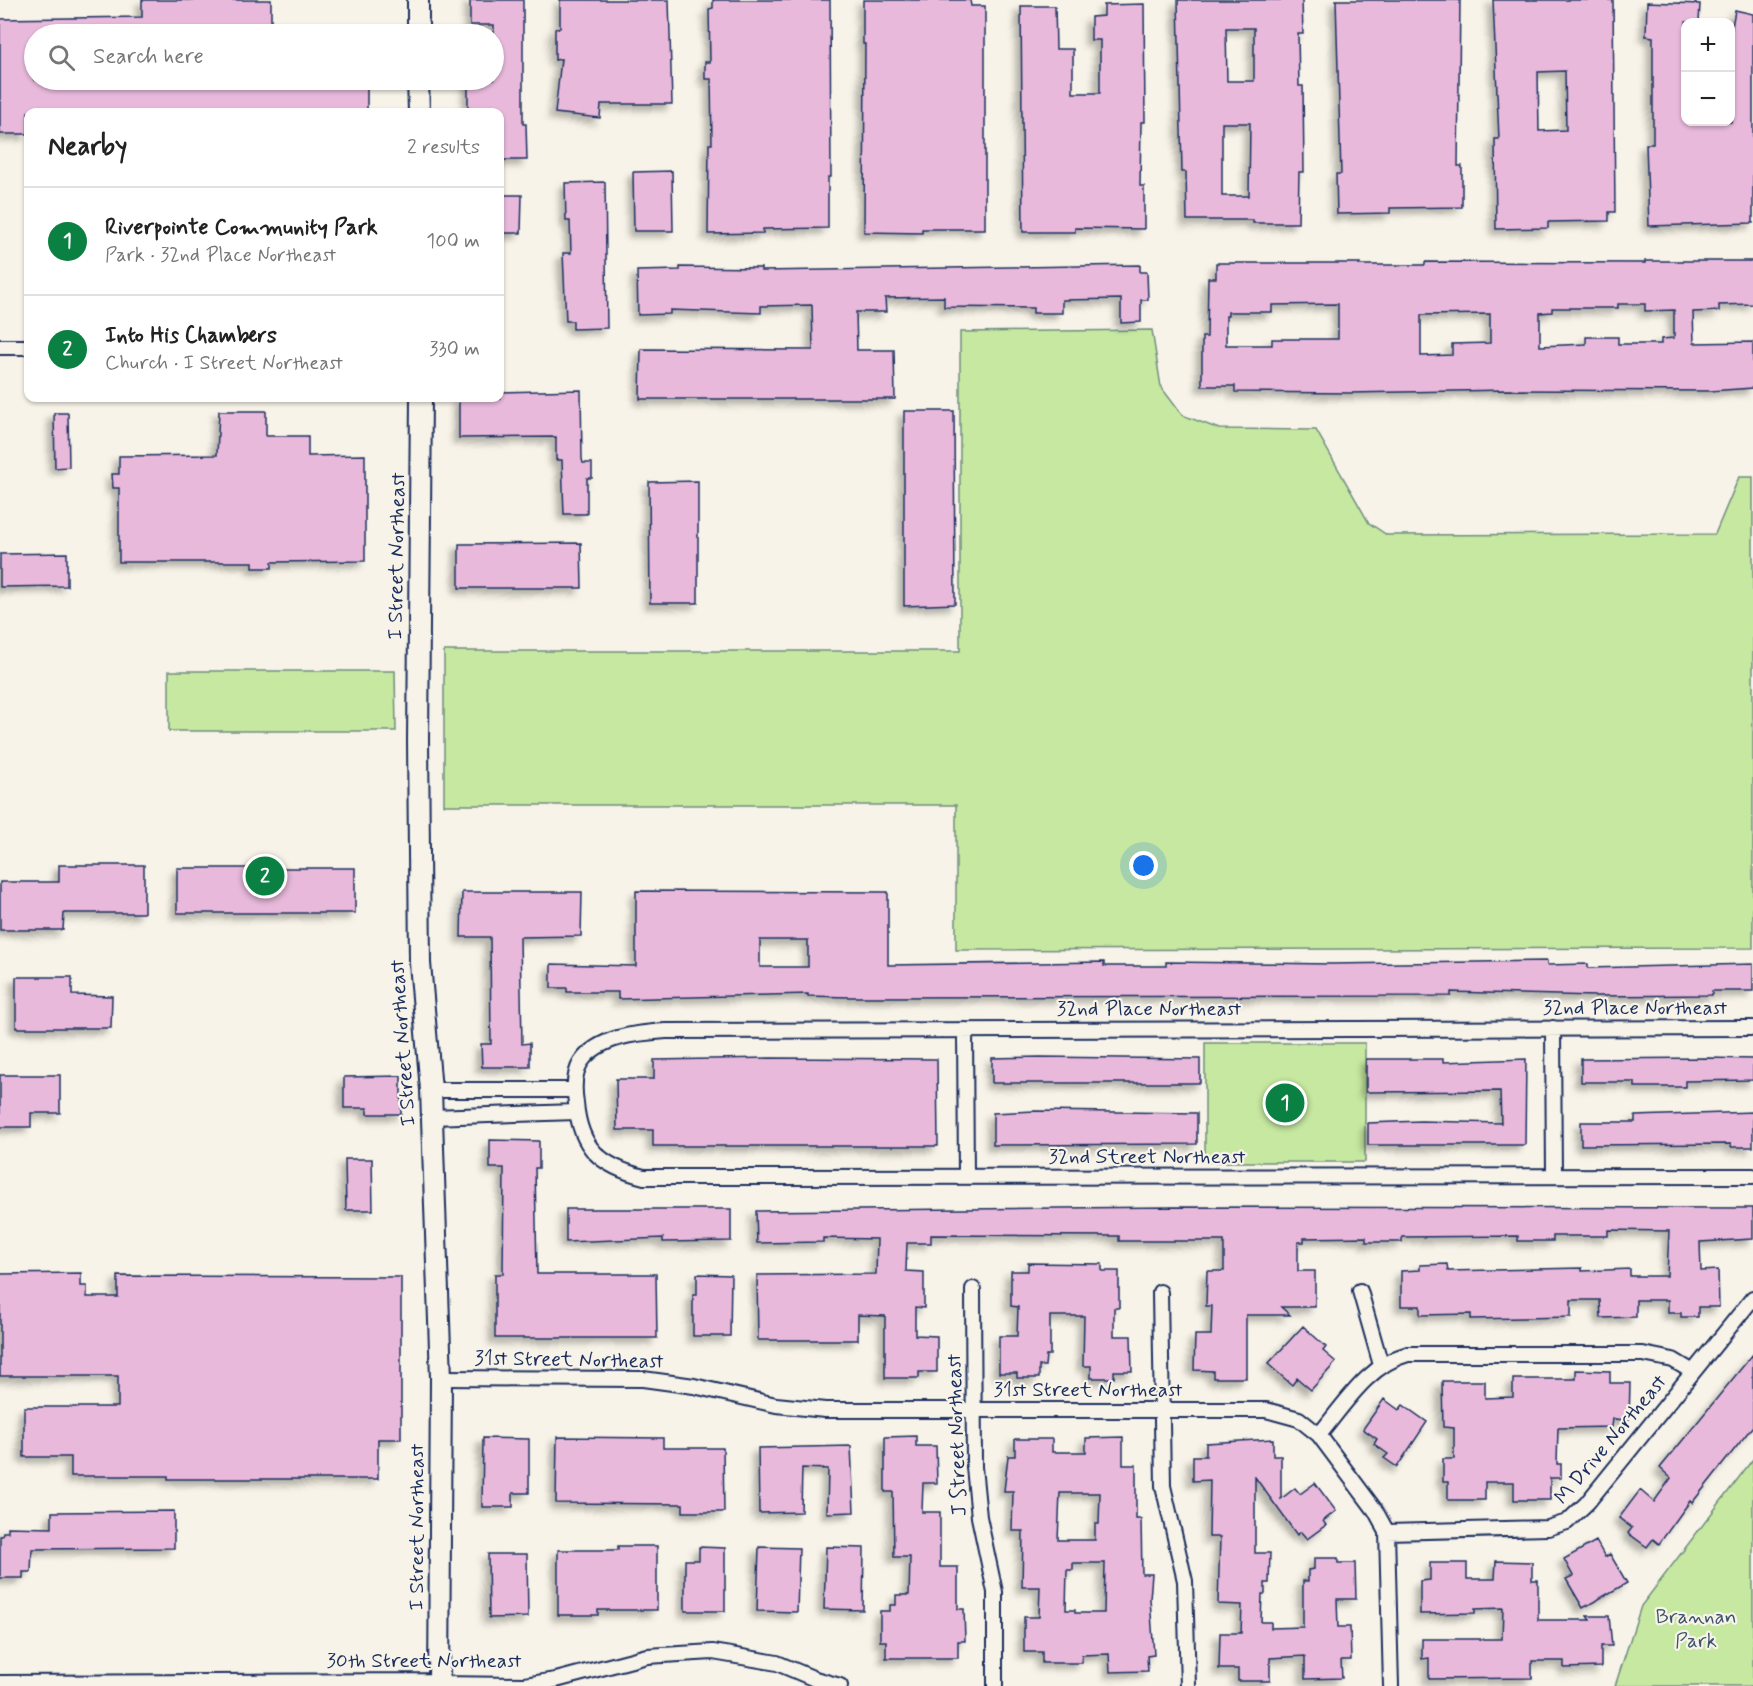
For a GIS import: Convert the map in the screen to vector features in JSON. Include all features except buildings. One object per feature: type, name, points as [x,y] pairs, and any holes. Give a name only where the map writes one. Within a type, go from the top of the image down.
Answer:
[{"type":"street","points":[[417,0],[418,24]]},
{"type":"street","points":[[418,90],[418,108]]},
{"type":"street","points":[[0,347],[24,347]]},
{"type":"street","name":"I Street Northeast","points":[[421,402],[418,740],[420,963],[431,1090],[441,1378],[439,1685]]},
{"type":"street","points":[[1553,1028],[1554,1176]]},
{"type":"street","name":"32nd Place Northeast","points":[[574,1090],[581,1062],[590,1054],[622,1036],[639,1033],[1753,1028]]},
{"type":"street","points":[[964,1030],[966,1177]]},
{"type":"street","points":[[431,1090],[574,1090]]},
{"type":"street","name":"32nd Street Northeast","points":[[574,1090],[578,1127],[584,1140],[598,1158],[644,1178],[1753,1176]]},
{"type":"street","points":[[432,1117],[576,1112]]},
{"type":"street","name":"J Street Northeast","points":[[973,1289],[977,1498],[996,1611],[995,1686]]},
{"type":"street","points":[[1360,1291],[1381,1365]]},
{"type":"street","points":[[1160,1292],[1163,1486],[1185,1581],[1188,1686]]},
{"type":"street","name":"M Drive Northeast","points":[[1387,1532],[1540,1529],[1568,1522],[1587,1503],[1753,1298]]},
{"type":"street","points":[[1319,1434],[1381,1365],[1399,1356],[1417,1353],[1630,1353],[1668,1358],[1693,1372]]},
{"type":"street","name":"31st Street Northeast","points":[[441,1378],[616,1377],[694,1386],[797,1408],[1273,1410],[1299,1419],[1319,1434],[1369,1501],[1387,1532]]},
{"type":"street","points":[[1387,1532],[1391,1686]]},
{"type":"street","name":"30th Street Northeast","points":[[0,1686],[525,1685],[556,1680],[647,1656],[713,1652],[777,1663],[815,1679],[840,1686]]},
{"type":"green space","points":[[1152,330],[1161,387],[1182,415],[1219,429],[1316,430],[1369,523],[1387,535],[1715,534],[1739,477],[1753,477],[1753,948],[956,950],[956,805],[444,805],[444,651],[960,651],[960,332]]},
{"type":"green space","points":[[169,671],[395,671],[396,731],[169,731]]},
{"type":"green space","points":[[1205,1043],[1365,1043],[1365,1162],[1205,1162]]},
{"type":"green space","name":"Brannan Park","points":[[1753,1459],[1753,1686],[1615,1686],[1641,1606]]},
{"type":"place","name":"Into His Chambers","points":[[265,876]]},
{"type":"place","name":"Riverpointe Community Park","points":[[1285,1103]]}]
